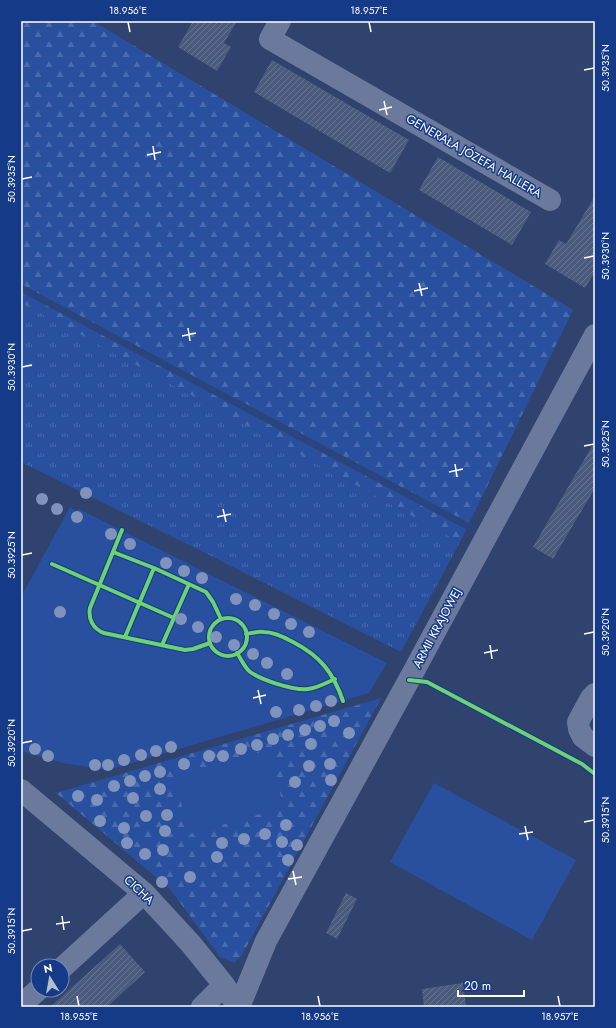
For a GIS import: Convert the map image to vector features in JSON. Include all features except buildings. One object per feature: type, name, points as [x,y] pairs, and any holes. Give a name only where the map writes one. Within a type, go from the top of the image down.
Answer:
[{"type":"street","name":"GENERAŁA JÓZEFA HALLERA","points":[[280,21],[270,39],[550,200]]},
{"type":"street","name":"ARMII KRAJOWEJ","points":[[239,1007],[266,941],[594,340]]},
{"type":"street","points":[[595,694],[591,698],[578,722],[579,729],[583,737],[595,746]]},
{"type":"street","name":"CICHA","points":[[21,790],[144,892],[192,944],[239,1007]]},
{"type":"street","points":[[70,961],[144,892]]},
{"type":"street","points":[[202,1007],[224,985]]},
{"type":"street","points":[[21,1005],[30,997]]},
{"type":"green space","points":[[21,21],[93,21],[573,310],[460,542],[21,302]]},
{"type":"green space","points":[[21,302],[460,542],[401,652],[21,462]]},
{"type":"green space","points":[[70,507],[77,511],[79,509],[387,663],[369,693],[108,770],[63,763],[22,751],[21,597]]},
{"type":"green space","points":[[381,698],[242,955],[234,963],[220,957],[170,889],[56,793]]},
{"type":"green space","points":[[268,750],[284,807],[190,834],[174,777]]},
{"type":"green space","points":[[434,783],[576,860],[532,940],[390,862]]},
{"type":"waterway","points":[[21,288],[473,529]]},
{"type":"cycle path","points":[[122,530],[90,608],[90,616],[94,626],[104,633],[185,650],[210,643]]},
{"type":"cycle path","points":[[113,552],[154,568],[206,592],[213,602],[221,619]]},
{"type":"cycle path","points":[[52,564],[174,618]]},
{"type":"cycle path","points":[[125,637],[154,568]]},
{"type":"cycle path","points":[[162,645],[189,584]]},
{"type":"cycle path","points":[[228,618],[241,624],[247,637],[241,650],[228,656],[215,650],[209,637],[215,624],[228,618]]},
{"type":"cycle path","points":[[246,634],[260,632],[275,634],[290,640],[311,653],[330,673],[343,701]]},
{"type":"cycle path","points":[[237,653],[249,671],[261,678],[287,687],[308,689],[335,679]]},
{"type":"cycle path","points":[[409,680],[427,682],[582,764],[595,774]]}]
